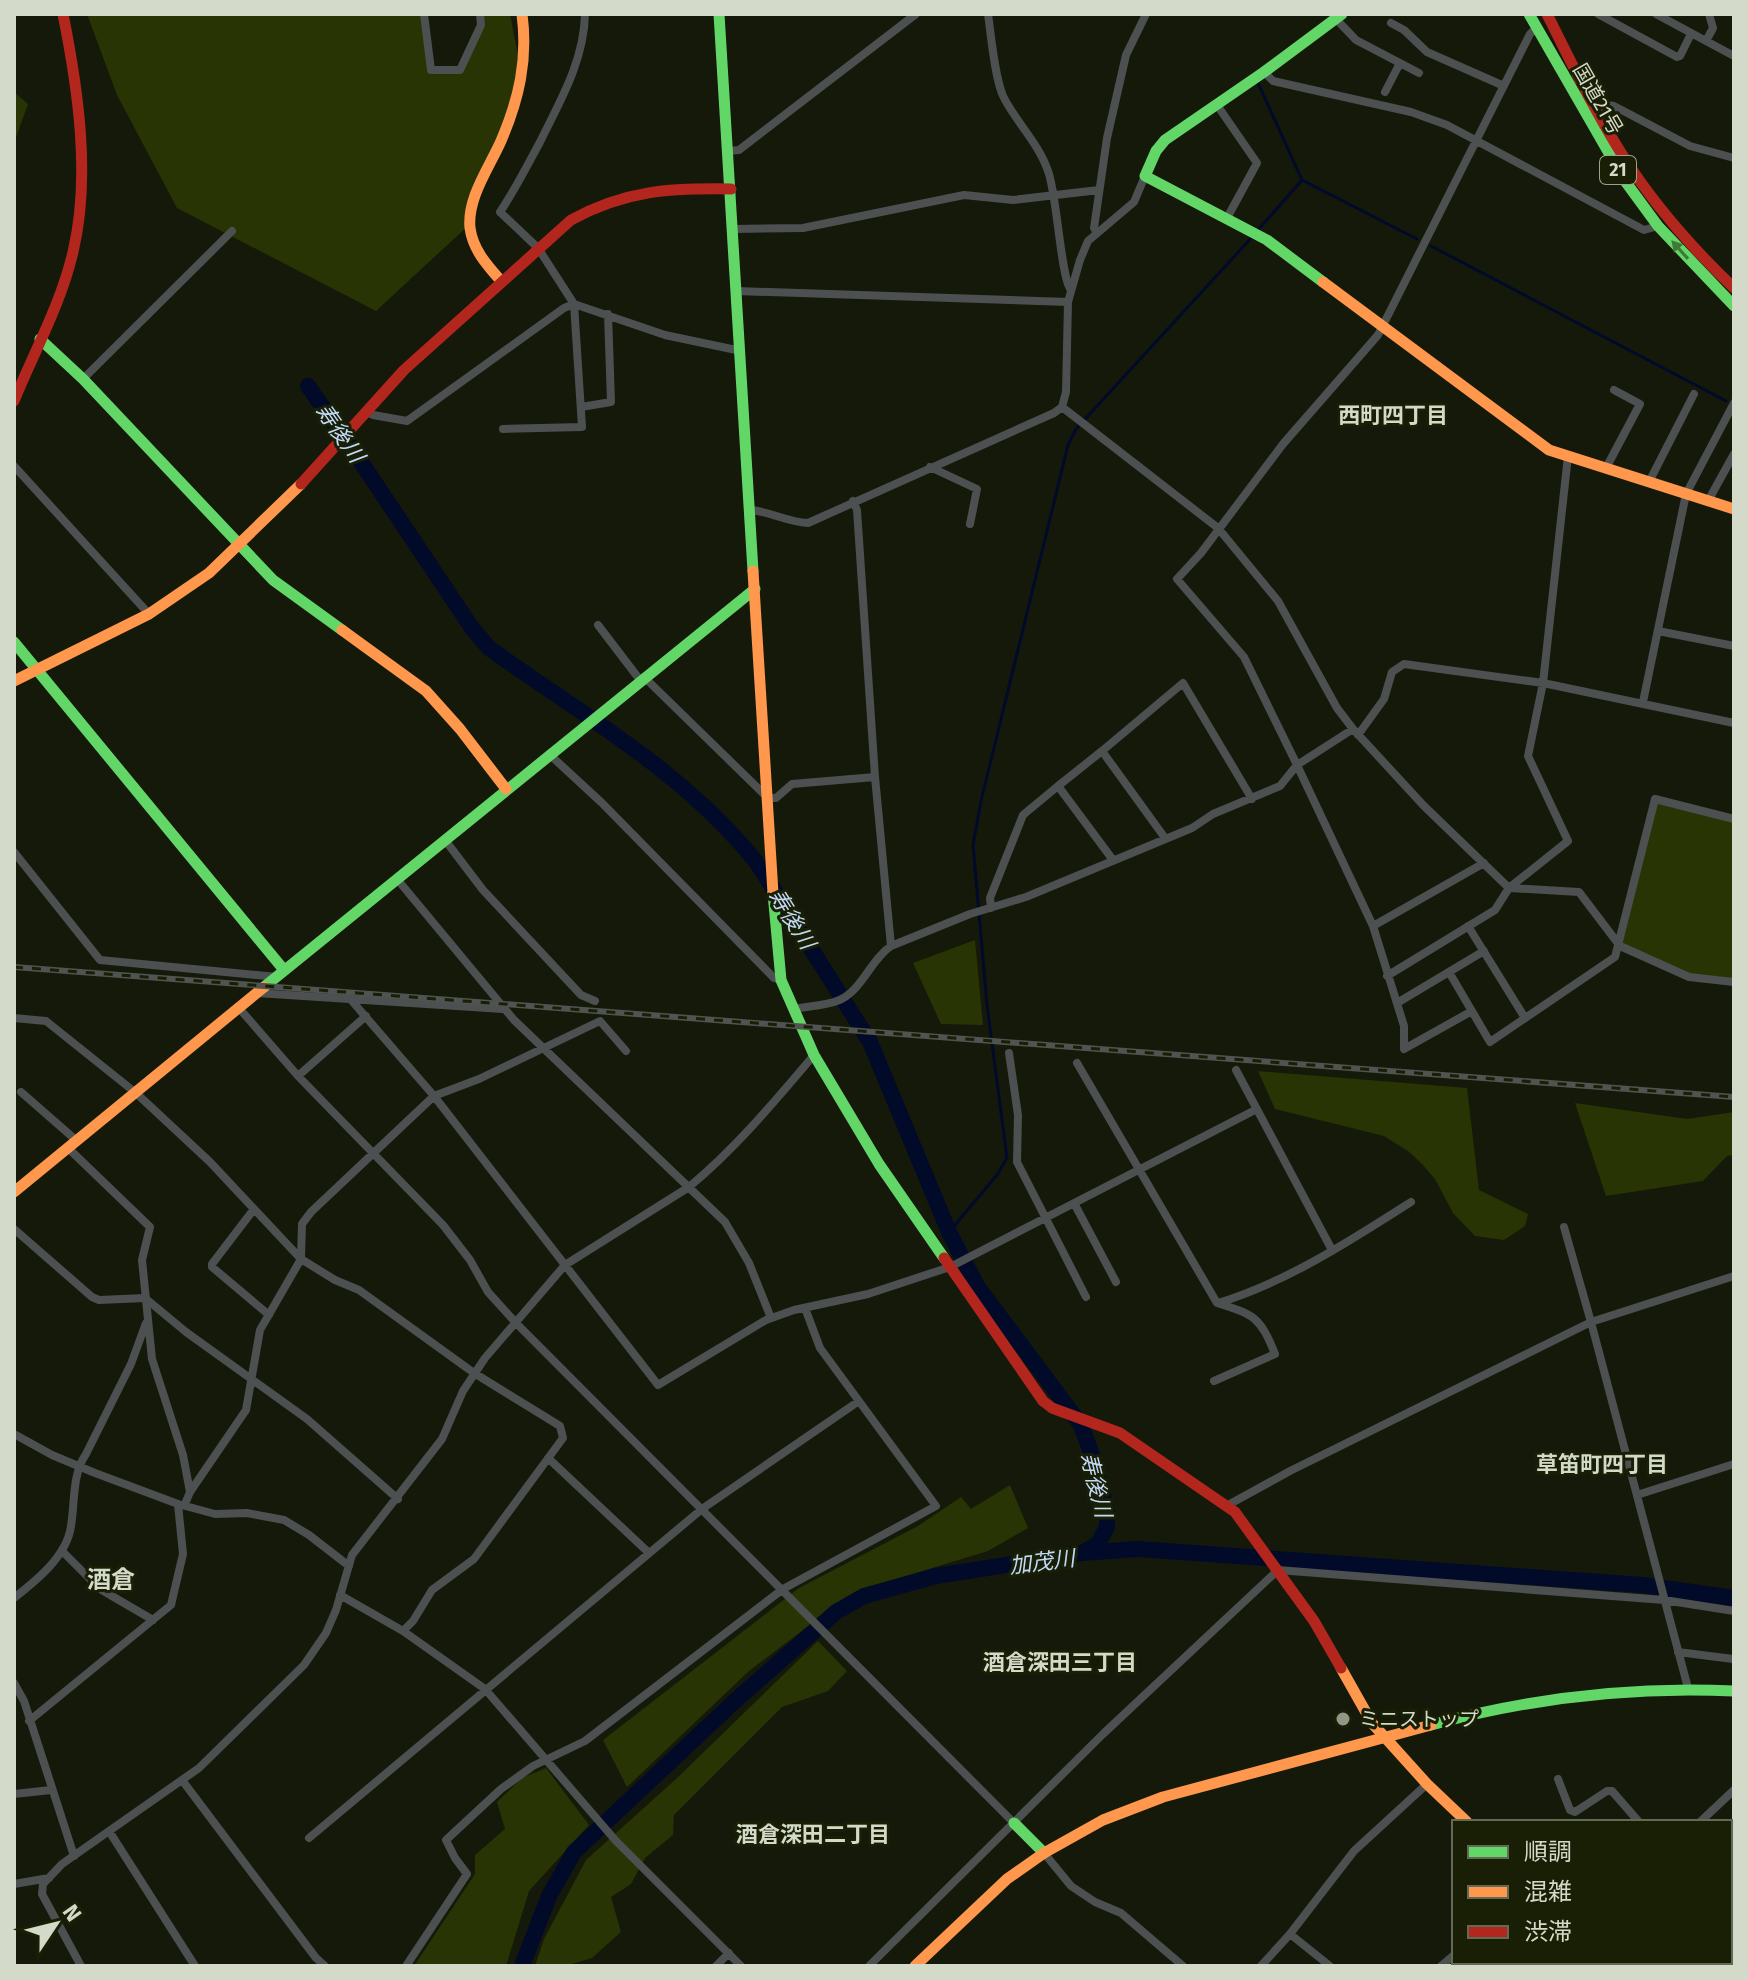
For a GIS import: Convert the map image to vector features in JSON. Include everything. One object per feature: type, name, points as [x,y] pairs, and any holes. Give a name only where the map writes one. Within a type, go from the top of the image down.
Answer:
[{"type":"main road","points":[[14,401],[73,252],[80,213],[76,112],[63,14]]},
{"type":"main road","points":[[501,281],[471,242],[470,208],[523,82],[527,54],[522,14]]},
{"type":"main road","points":[[719,14],[773,904],[781,980],[814,1055],[879,1164],[953,1266],[1043,1401],[1062,1412],[1120,1433],[1228,1505],[1314,1621],[1372,1723],[1427,1784],[1465,1820]]},
{"type":"main road","name":"国道21号","points":[[1529,14],[1617,168],[1658,226],[1734,306]]},
{"type":"main road","name":"国道21号","points":[[1547,14],[1597,111],[1635,174],[1668,219],[1734,288]]},
{"type":"main road","points":[[1339,16],[1165,140],[1156,151],[1145,176],[1256,233],[1549,450],[1734,509]]},
{"type":"main road","points":[[14,681],[149,614],[209,573],[241,545],[345,438],[404,370],[571,220],[621,195],[644,190],[731,189]]},
{"type":"main road","points":[[40,339],[83,379],[273,580],[415,680],[460,729],[506,789]]},
{"type":"main road","points":[[14,1192],[755,589]]},
{"type":"main road","points":[[14,642],[39,669],[281,973]]},
{"type":"main road","points":[[920,1964],[1007,1879],[1044,1853],[1103,1820],[1163,1797],[1487,1710],[1533,1701],[1591,1692],[1688,1688],[1734,1691]]},
{"type":"main road","points":[[1014,1823],[1044,1853]]},
{"type":"street","points":[[424,14],[431,70],[455,71],[460,70],[481,25],[480,14]]},
{"type":"street","points":[[503,429],[582,427],[574,304],[538,248],[500,212],[569,84],[580,51],[585,14]]},
{"type":"street","points":[[729,151],[739,150],[916,14]]},
{"type":"street","points":[[988,14],[1003,96],[1048,171],[1065,280],[1071,290]]},
{"type":"street","points":[[1097,233],[1094,228],[1107,138],[1126,55],[1146,14]]},
{"type":"street","points":[[1598,14],[1677,57],[1691,34]]},
{"type":"street","points":[[1656,14],[1734,56]]},
{"type":"street","points":[[1706,41],[1713,28],[1709,14]]},
{"type":"street","points":[[1339,16],[1356,40],[1419,73]]},
{"type":"street","points":[[1391,23],[1404,30],[1427,52],[1504,86]]},
{"type":"street","points":[[1472,1011],[1404,1049],[1404,1026],[1373,926],[1297,765],[1244,657],[1177,579],[1201,553],[1283,444],[1378,335],[1530,34],[1537,27]]},
{"type":"street","points":[[1385,92],[1400,63]]},
{"type":"street","points":[[1264,72],[1273,81],[1411,112],[1447,125],[1644,230],[1658,226]]},
{"type":"street","points":[[1217,105],[1257,163],[1227,218]]},
{"type":"street","points":[[1597,111],[1608,105],[1614,106],[1690,146],[1734,158]]},
{"type":"street","points":[[751,510],[792,523],[808,523],[1062,407],[1066,392],[1068,302],[1088,241],[1127,211],[1145,176]]},
{"type":"street","points":[[734,229],[803,228],[964,195],[1013,200],[1099,190]]},
{"type":"street","points":[[83,379],[232,231]]},
{"type":"street","points":[[737,291],[1068,302]]},
{"type":"street","points":[[367,412],[407,421],[564,308],[574,304],[665,335],[741,351]]},
{"type":"street","points":[[581,407],[611,402],[608,314]]},
{"type":"street","points":[[1606,468],[1640,404],[1614,390]]},
{"type":"street","points":[[1649,482],[1694,394]]},
{"type":"street","points":[[1643,702],[1686,494],[1734,403]]},
{"type":"street","points":[[1062,407],[1218,528],[1278,601],[1337,708],[1356,732],[1424,806],[1509,888],[1579,892],[1620,946],[1689,977],[1734,982]]},
{"type":"street","points":[[1708,501],[1734,454]]},
{"type":"street","points":[[1387,976],[1495,910],[1509,888],[1568,841],[1528,756],[1543,683],[1568,456]]},
{"type":"street","points":[[14,466],[149,614]]},
{"type":"street","points":[[930,467],[977,489],[970,524]]},
{"type":"street","points":[[853,501],[857,510],[875,777],[891,946]]},
{"type":"street","points":[[598,625],[642,678],[768,798],[776,798],[792,784],[875,777]]},
{"type":"street","points":[[1658,631],[1734,646]]},
{"type":"street","points":[[793,1009],[838,1001],[847,996],[891,946],[974,913],[1026,897],[1192,828],[1213,814],[1280,786],[1297,765],[1356,732],[1384,699],[1392,672],[1404,664],[1543,683],[1734,723]]},
{"type":"street","points":[[988,908],[1023,815],[1183,683],[1252,799]]},
{"type":"street","points":[[1102,751],[1165,838]]},
{"type":"street","points":[[549,754],[602,803],[749,954],[774,978],[781,980]]},
{"type":"street","points":[[1058,786],[1113,860]]},
{"type":"street","points":[[1449,972],[1490,1042],[1615,957],[1655,799],[1734,819]]},
{"type":"street","points":[[445,840],[514,924],[581,995],[595,1001]]},
{"type":"street","points":[[14,852],[100,960],[281,973]]},
{"type":"street","points":[[1373,926],[1484,863]]},
{"type":"street","points":[[397,879],[503,1009],[725,1222],[749,1263],[771,1318]]},
{"type":"street","points":[[1468,926],[1525,1018]]},
{"type":"street","points":[[1397,1003],[1484,951]]},
{"type":"street","points":[[257,993],[503,1009]]},
{"type":"street","points":[[352,1001],[434,1096],[658,1385],[771,1318],[868,1294],[953,1266],[1257,1109]]},
{"type":"street","points":[[239,1008],[298,1076],[443,1225],[470,1260],[488,1292],[516,1323],[1014,1823]]},
{"type":"street","points":[[298,1076],[366,1016]]},
{"type":"street","points":[[14,1018],[46,1021],[136,1093],[210,1162],[301,1259],[335,1280],[359,1290],[474,1373],[560,1426],[563,1438],[474,1559],[432,1590],[403,1631]]},
{"type":"street","points":[[29,1721],[171,1605],[183,1554],[182,1504],[246,1410],[260,1330],[301,1259],[302,1224],[311,1212],[434,1096],[543,1050],[600,1021],[626,1051]]},
{"type":"street","points":[[1009,1053],[1018,1115],[1017,1162],[1086,1297]]},
{"type":"street","points":[[81,1966],[42,1894],[43,1884],[74,1856],[199,1768],[304,1665],[326,1633],[352,1555],[442,1439],[474,1373],[565,1265],[689,1187],[767,1110],[814,1055]]},
{"type":"street","points":[[1077,1063],[1217,1303],[1242,1311],[1264,1325],[1275,1354],[1214,1381]]},
{"type":"street","points":[[1236,1070],[1332,1250]]},
{"type":"street","points":[[21,1092],[150,1227],[142,1260],[152,1359],[183,1455],[190,1492]]},
{"type":"street","points":[[1217,1303],[1245,1295],[1302,1268],[1411,1202]]},
{"type":"street","points":[[1074,1203],[1116,1282]]},
{"type":"street","points":[[254,1209],[212,1267],[269,1315]]},
{"type":"street","points":[[1564,1227],[1688,1688]]},
{"type":"street","points":[[14,1229],[92,1297],[99,1300],[145,1298],[307,1419],[398,1499]]},
{"type":"street","points":[[1228,1505],[1290,1471],[1591,1322],[1734,1276]]},
{"type":"street","points":[[406,1966],[467,1874],[446,1840],[501,1789],[545,1760],[585,1741],[783,1589],[936,1506],[820,1348],[805,1308]]},
{"type":"street","points":[[14,1598],[63,1552],[71,1530],[78,1465],[131,1364],[147,1319]]},
{"type":"street","points":[[309,1838],[702,1509],[859,1401]]},
{"type":"street","points":[[14,1434],[52,1455],[182,1504],[215,1514],[247,1513],[284,1520],[349,1566]]},
{"type":"street","points":[[548,1458],[649,1553]]},
{"type":"street","points":[[1637,1495],[1734,1464]]},
{"type":"street","points":[[63,1552],[100,1589],[153,1620]]},
{"type":"street","points":[[869,1966],[1276,1567],[1663,1597],[1734,1611]]},
{"type":"street","points":[[340,1595],[403,1631],[485,1689],[616,1841],[741,1966]]},
{"type":"street","points":[[1678,1652],[1733,1659]]},
{"type":"street","points":[[14,1683],[24,1701],[74,1856]]},
{"type":"street","points":[[1558,1779],[1570,1810],[1575,1812],[1607,1791],[1612,1791],[1637,1820]]},
{"type":"street","points":[[182,1780],[325,1966]]},
{"type":"street","points":[[1261,1966],[1290,1934],[1354,1851],[1427,1784]]},
{"type":"street","points":[[14,1794],[51,1790]]},
{"type":"street","points":[[1702,1820],[1734,1790]]},
{"type":"street","points":[[109,1831],[195,1966]]},
{"type":"street","points":[[1044,1853],[1071,1886],[1095,1902],[1121,1913],[1183,1966]]},
{"type":"street","points":[[14,1884],[49,1878]]},
{"type":"street","points":[[1290,1934],[1330,1966]]},
{"type":"street","points":[[716,1966],[729,1953]]},
{"type":"green space","points":[[87,14],[424,14],[431,70],[460,70],[481,25],[480,14],[510,14],[523,82],[469,225],[376,311],[177,208],[117,95]]},
{"type":"green space","points":[[14,92],[28,104],[14,143]]},
{"type":"green space","points":[[1655,799],[1734,819],[1734,982],[1689,977],[1620,946]]},
{"type":"green space","points":[[975,940],[983,1025],[941,1024],[913,963]]},
{"type":"green space","points":[[1258,1071],[1467,1088],[1479,1190],[1528,1214],[1525,1226],[1504,1240],[1475,1236],[1453,1213],[1435,1179],[1408,1151],[1384,1136],[1275,1109]]},
{"type":"green space","points":[[1575,1103],[1687,1119],[1734,1112],[1734,1155],[1727,1156],[1703,1181],[1606,1196]]},
{"type":"green space","points":[[1010,1485],[1028,1528],[988,1551],[886,1582],[828,1611],[749,1671],[627,1787],[603,1740],[799,1588],[918,1526],[961,1497],[971,1509]]},
{"type":"green space","points":[[818,1641],[847,1671],[828,1691],[782,1707],[674,1815],[673,1835],[645,1858],[631,1884],[611,1897],[621,1932],[592,1958],[565,1966],[535,1966],[544,1939],[586,1860],[676,1779]]},
{"type":"green space","points":[[546,1768],[589,1825],[529,1891],[506,1966],[414,1966],[475,1874],[475,1855],[505,1829],[497,1802],[522,1778]]},
{"type":"waterway","points":[[1258,83],[1302,180],[1417,239]]},
{"type":"waterway","points":[[1258,230],[1302,180]]},
{"type":"waterway","points":[[949,1232],[997,1175],[1007,1158],[987,1005],[973,845],[1068,445],[1076,429],[1253,236]]},
{"type":"waterway","points":[[1431,246],[1726,401]]},
{"type":"waterway","name":"寿後川","points":[[308,386],[472,628],[489,648],[596,721],[665,773],[729,830],[757,863],[870,1042],[949,1232],[977,1286],[1081,1425],[1107,1511],[1107,1527],[1098,1544],[1082,1553]]},
{"type":"waterway","name":"加茂川","points":[[522,1966],[549,1896],[574,1852],[735,1701],[836,1612],[864,1596],[936,1576],[1082,1553],[1138,1549],[1643,1585],[1734,1598]]},
{"type":"railway","points":[[14,967],[1734,1097]]},
{"type":"traffic: fast","points":[[719,14],[753,571]]},
{"type":"traffic: fast","points":[[1323,282],[1267,240],[1145,176],[1156,151],[1165,140],[1342,14]]},
{"type":"traffic: fast","points":[[1529,14],[1625,181],[1658,226],[1734,306]]},
{"type":"traffic: fast","points":[[40,339],[83,379],[273,580],[342,630]]},
{"type":"traffic: fast","points":[[264,987],[755,589]]},
{"type":"traffic: fast","points":[[14,642],[284,970]]},
{"type":"traffic: fast","points":[[773,893],[781,980],[814,1055],[879,1164],[944,1258]]},
{"type":"traffic: fast","points":[[1431,1725],[1506,1708],[1581,1696],[1657,1690],[1734,1691]]},
{"type":"traffic: fast","points":[[1014,1823],[1044,1853]]},
{"type":"traffic: slow","points":[[501,281],[477,250],[470,217],[475,194],[513,110],[523,63],[522,14]]},
{"type":"traffic: slow","points":[[1323,282],[1549,450],[1734,509]]},
{"type":"traffic: slow","points":[[14,681],[149,614],[209,573],[301,484]]},
{"type":"traffic: slow","points":[[753,571],[773,893]]},
{"type":"traffic: slow","points":[[342,630],[426,691],[506,789]]},
{"type":"traffic: slow","points":[[14,1192],[264,987]]},
{"type":"traffic: slow","points":[[1341,1668],[1372,1723],[1427,1784],[1465,1820]]},
{"type":"traffic: slow","points":[[915,1966],[1007,1879],[1044,1853],[1103,1820],[1163,1797],[1431,1725]]},
{"type":"traffic: jam","points":[[14,401],[62,290],[78,223],[82,164],[78,102],[63,14]]},
{"type":"traffic: jam","points":[[1547,14],[1612,139],[1635,174],[1674,225],[1734,288]]},
{"type":"traffic: jam","points":[[301,484],[404,370],[571,220],[611,202],[649,193],[731,189]]},
{"type":"traffic: jam","points":[[944,1258],[1043,1401],[1052,1408],[1120,1433],[1235,1512],[1314,1621],[1341,1668]]},
{"type":"place","name":"ミニストップ","points":[[1343,1719]]},
{"type":"district","name":"西町四丁目","points":[[1393,415]]},
{"type":"district","name":"草笛町四丁目","points":[[1602,1464]]},
{"type":"district","name":"酒倉","points":[[111,1580]]},
{"type":"district","name":"酒倉深田三丁目","points":[[1060,1662]]},
{"type":"district","name":"酒倉深田二丁目","points":[[813,1834]]}]
